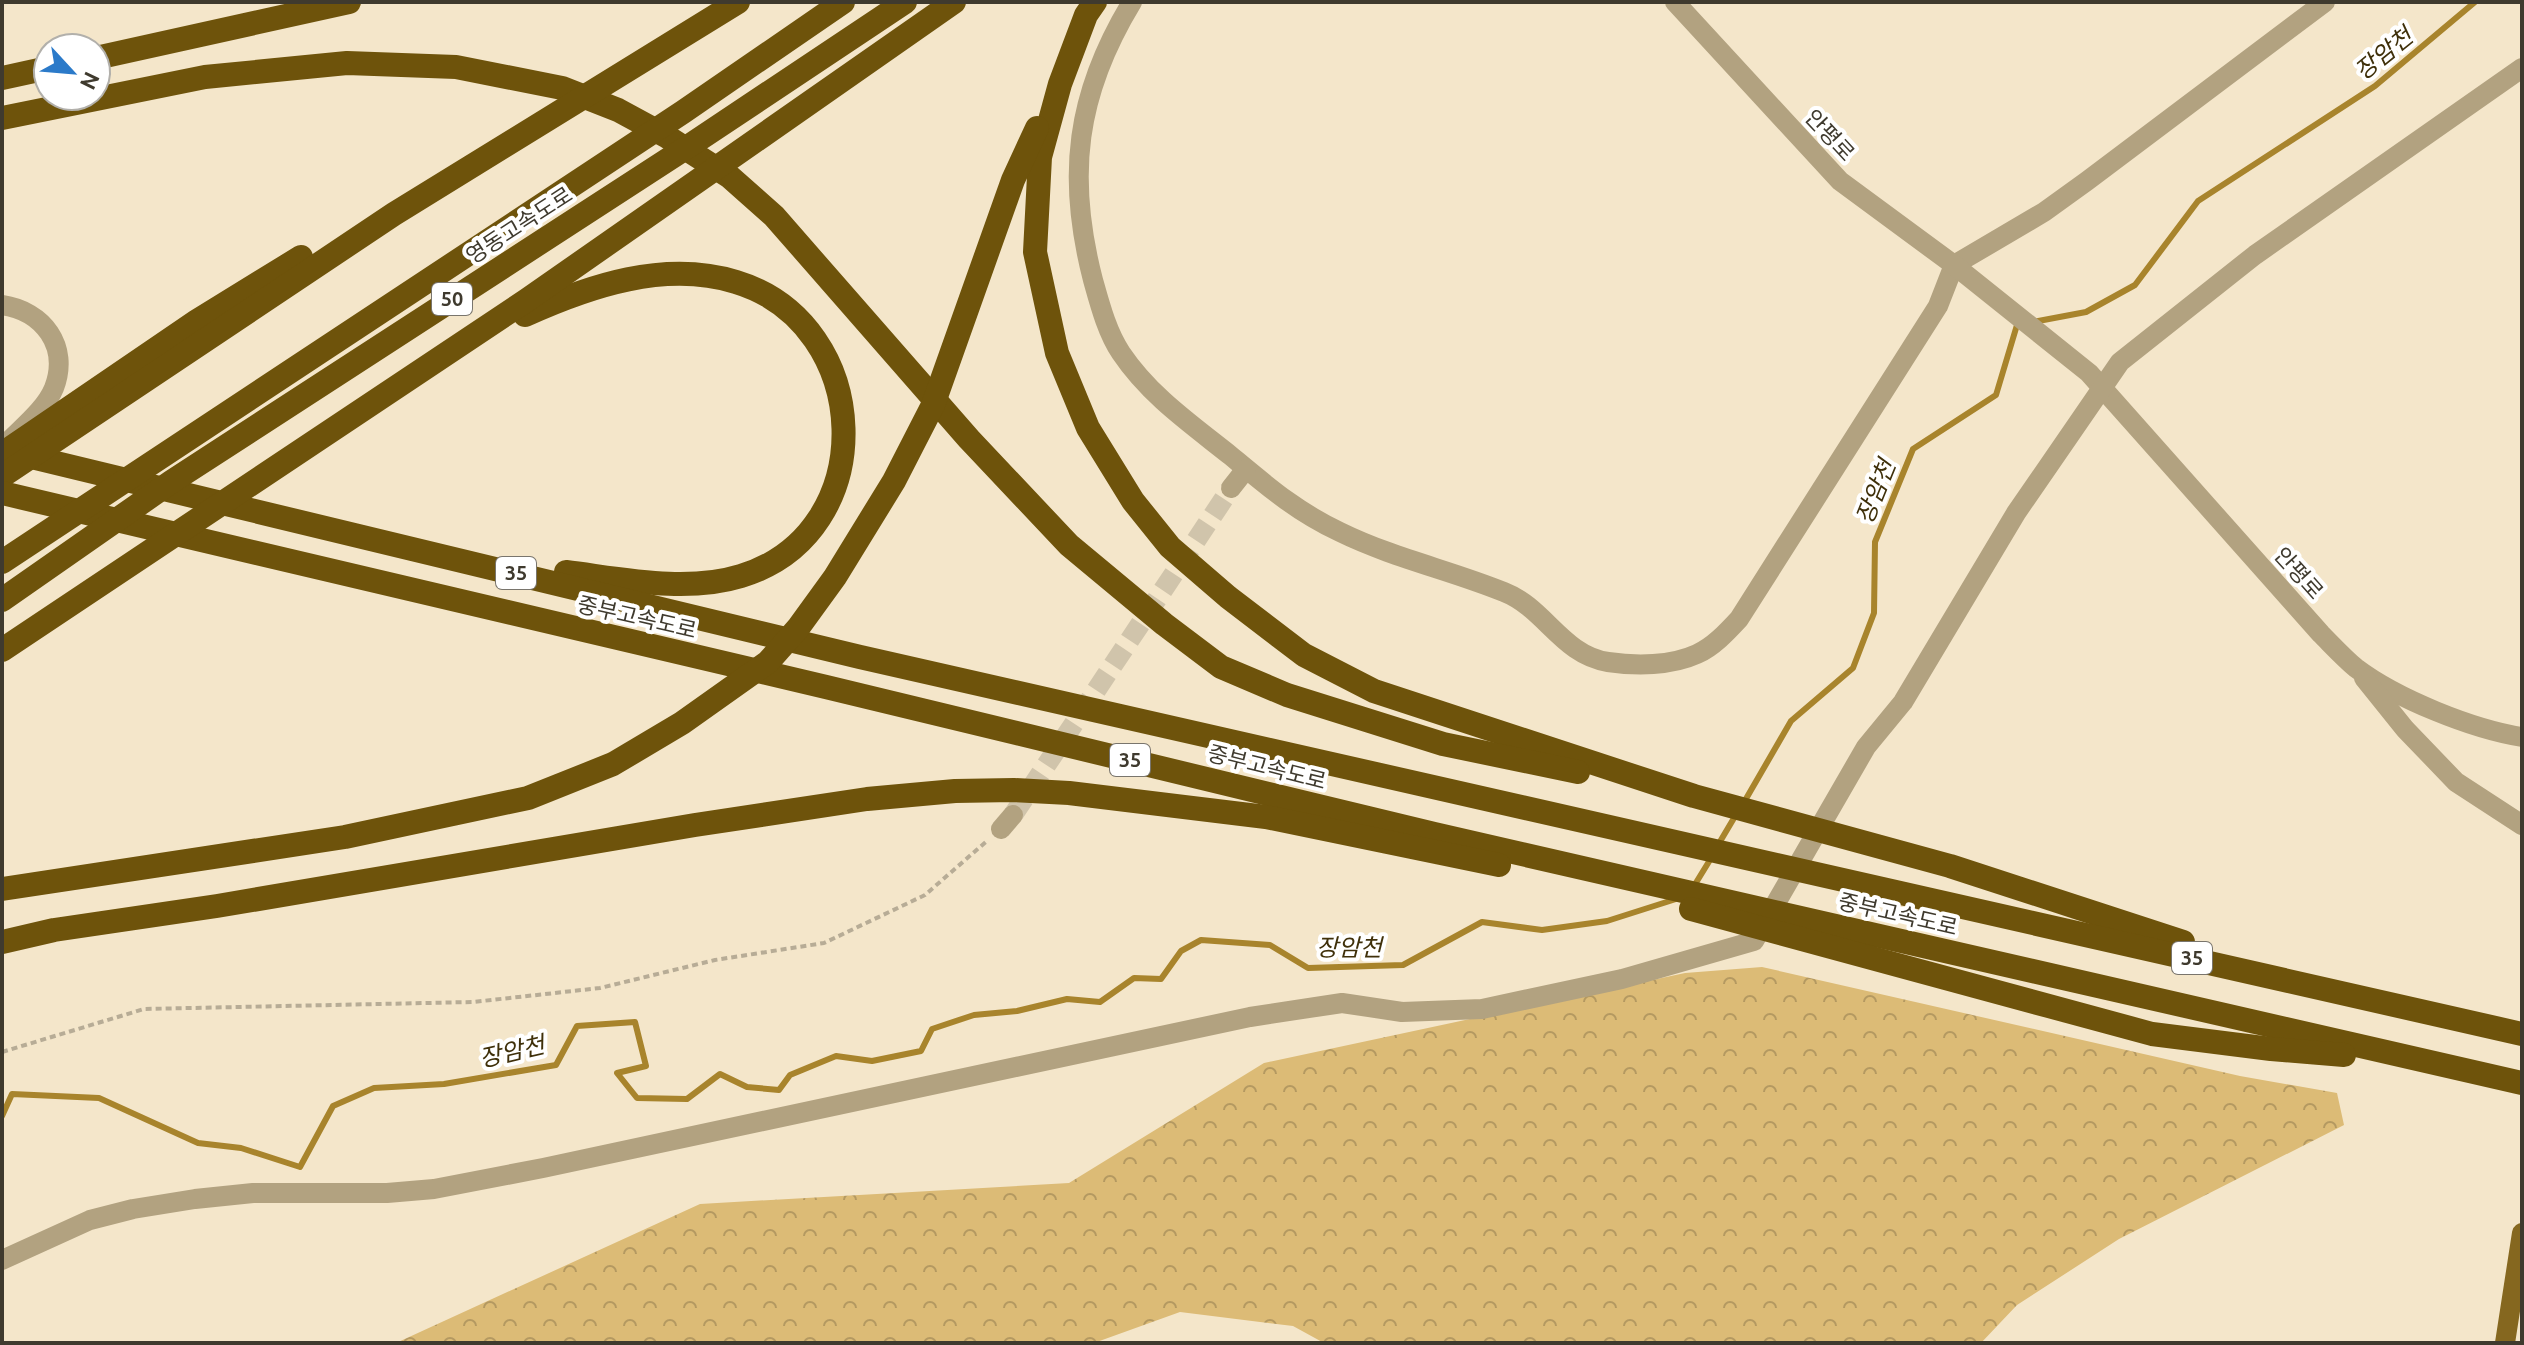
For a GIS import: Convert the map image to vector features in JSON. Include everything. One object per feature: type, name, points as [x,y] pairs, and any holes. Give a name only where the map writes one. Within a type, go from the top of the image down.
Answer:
[{"type":"highway","points":[[112,54],[349,2]]},
{"type":"highway","points":[[2,451],[210,313],[725,2]]},
{"type":"highway","points":[[2,476],[394,214],[738,2]]},
{"type":"highway","name":"영동고속도로","points":[[2,562],[683,112],[843,2]]},
{"type":"highway","name":"영동고속도로","points":[[2,600],[171,482],[905,2]]},
{"type":"highway","points":[[2,650],[457,346],[954,2]]},
{"type":"highway","points":[[1095,2],[1086,15],[1060,84],[1040,157],[1035,252],[1057,353],[1088,428],[1133,501],[1170,547],[1228,597],[1304,655],[1374,691],[1694,796],[1950,866],[2181,942],[2514,1032]]},
{"type":"highway","points":[[2,889],[345,837],[528,798],[613,764],[682,723],[768,662],[798,628],[835,577],[894,481],[926,418],[1013,180],[1070,58]]},
{"type":"highway","points":[[2,118],[205,77],[347,63],[456,67],[562,88],[618,110],[730,177],[774,216],[969,439],[1069,545],[1221,667],[1287,695],[1443,744],[1694,796]]},
{"type":"highway","points":[[2,78],[32,71]]},
{"type":"highway","points":[[457,346],[573,294],[633,278],[672,275],[734,281],[778,303],[798,317],[815,337],[828,358],[838,385],[843,417],[843,450],[837,479],[815,523],[798,544],[783,555],[742,576],[694,583],[660,582],[466,561]]},
{"type":"highway","name":"중부고속도로","points":[[2,451],[860,657],[2514,1032]]},
{"type":"highway","name":"중부고속도로","points":[[2,493],[1434,834],[2511,1081]]},
{"type":"highway","points":[[2,942],[54,930],[867,799],[955,791],[1014,790],[1069,793],[1266,817],[1635,894],[2152,1034],[2271,1049],[2431,1062]]},
{"type":"main road","points":[[2505,1343],[2522,1233]]},
{"type":"street","points":[[1132,2],[1098,69],[1084,111],[1077,161],[1088,261],[1102,312],[1120,351],[1145,385],[1287,503],[1339,532],[1399,558],[1506,592],[1529,605],[1551,630],[1574,649],[1604,661],[1640,665],[1698,654],[1723,636],[1739,619],[1962,272],[2325,2]]},
{"type":"street","name":"안평로","points":[[1675,2],[1840,181],[1962,272],[2096,380],[2321,634],[2357,669],[2406,697],[2449,716],[2501,734],[2522,737]]},
{"type":"street","points":[[2,1260],[90,1220],[133,1209],[253,1193],[387,1193],[434,1189],[1250,1017],[1342,1003],[1402,1012],[1482,1009],[1622,979],[1754,941],[1866,747],[1903,702],[2096,380],[2255,255],[2522,68]]},
{"type":"street","points":[[2,305],[30,312],[42,322],[52,337],[58,365],[54,389],[2,451]]},
{"type":"street","points":[[1231,488],[1246,469]]},
{"type":"street","points":[[2357,669],[2405,729],[2456,782],[2522,825]]},
{"type":"path","points":[[2,1052],[144,1009],[473,1002],[600,988],[715,960],[824,943],[925,895],[1007,822]]},
{"type":"green space","points":[[1762,967],[2240,1076],[2337,1093],[2344,1125],[2119,1239],[2017,1305],[1981,1343],[1324,1343],[1293,1326],[1180,1312],[1094,1343],[396,1343],[700,1204],[1069,1183],[1264,1063],[1685,973]]},
{"type":"waterway","name":"장암천","points":[[2033,322],[2086,312],[2135,285],[2198,201],[2375,86],[2475,2]]},
{"type":"waterway","name":"장암천","points":[[1743,804],[1791,721],[1853,668],[1874,613],[1875,542],[1913,449],[1996,395],[2017,325],[2022,324]]},
{"type":"waterway","name":"장암천","points":[[1718,845],[1737,813]]},
{"type":"waterway","name":"장암천","points":[[1694,886],[1713,855]]},
{"type":"waterway","name":"장암천","points":[[2,1116],[12,1094],[99,1098],[198,1143],[241,1148],[300,1167],[333,1106],[374,1088],[444,1084],[556,1065],[577,1026],[635,1022],[646,1066],[617,1073],[637,1098],[687,1099],[720,1074],[747,1087],[779,1090],[790,1075],[836,1056],[872,1061],[921,1051],[932,1029],[974,1015],[1017,1011],[1067,999],[1100,1002],[1134,978],[1161,979],[1181,951],[1201,940],[1270,945],[1308,968],[1403,965],[1482,922],[1542,930],[1607,921],[1676,899]]},
{"type":"tunnel","points":[[1013,815],[1231,488]]}]
